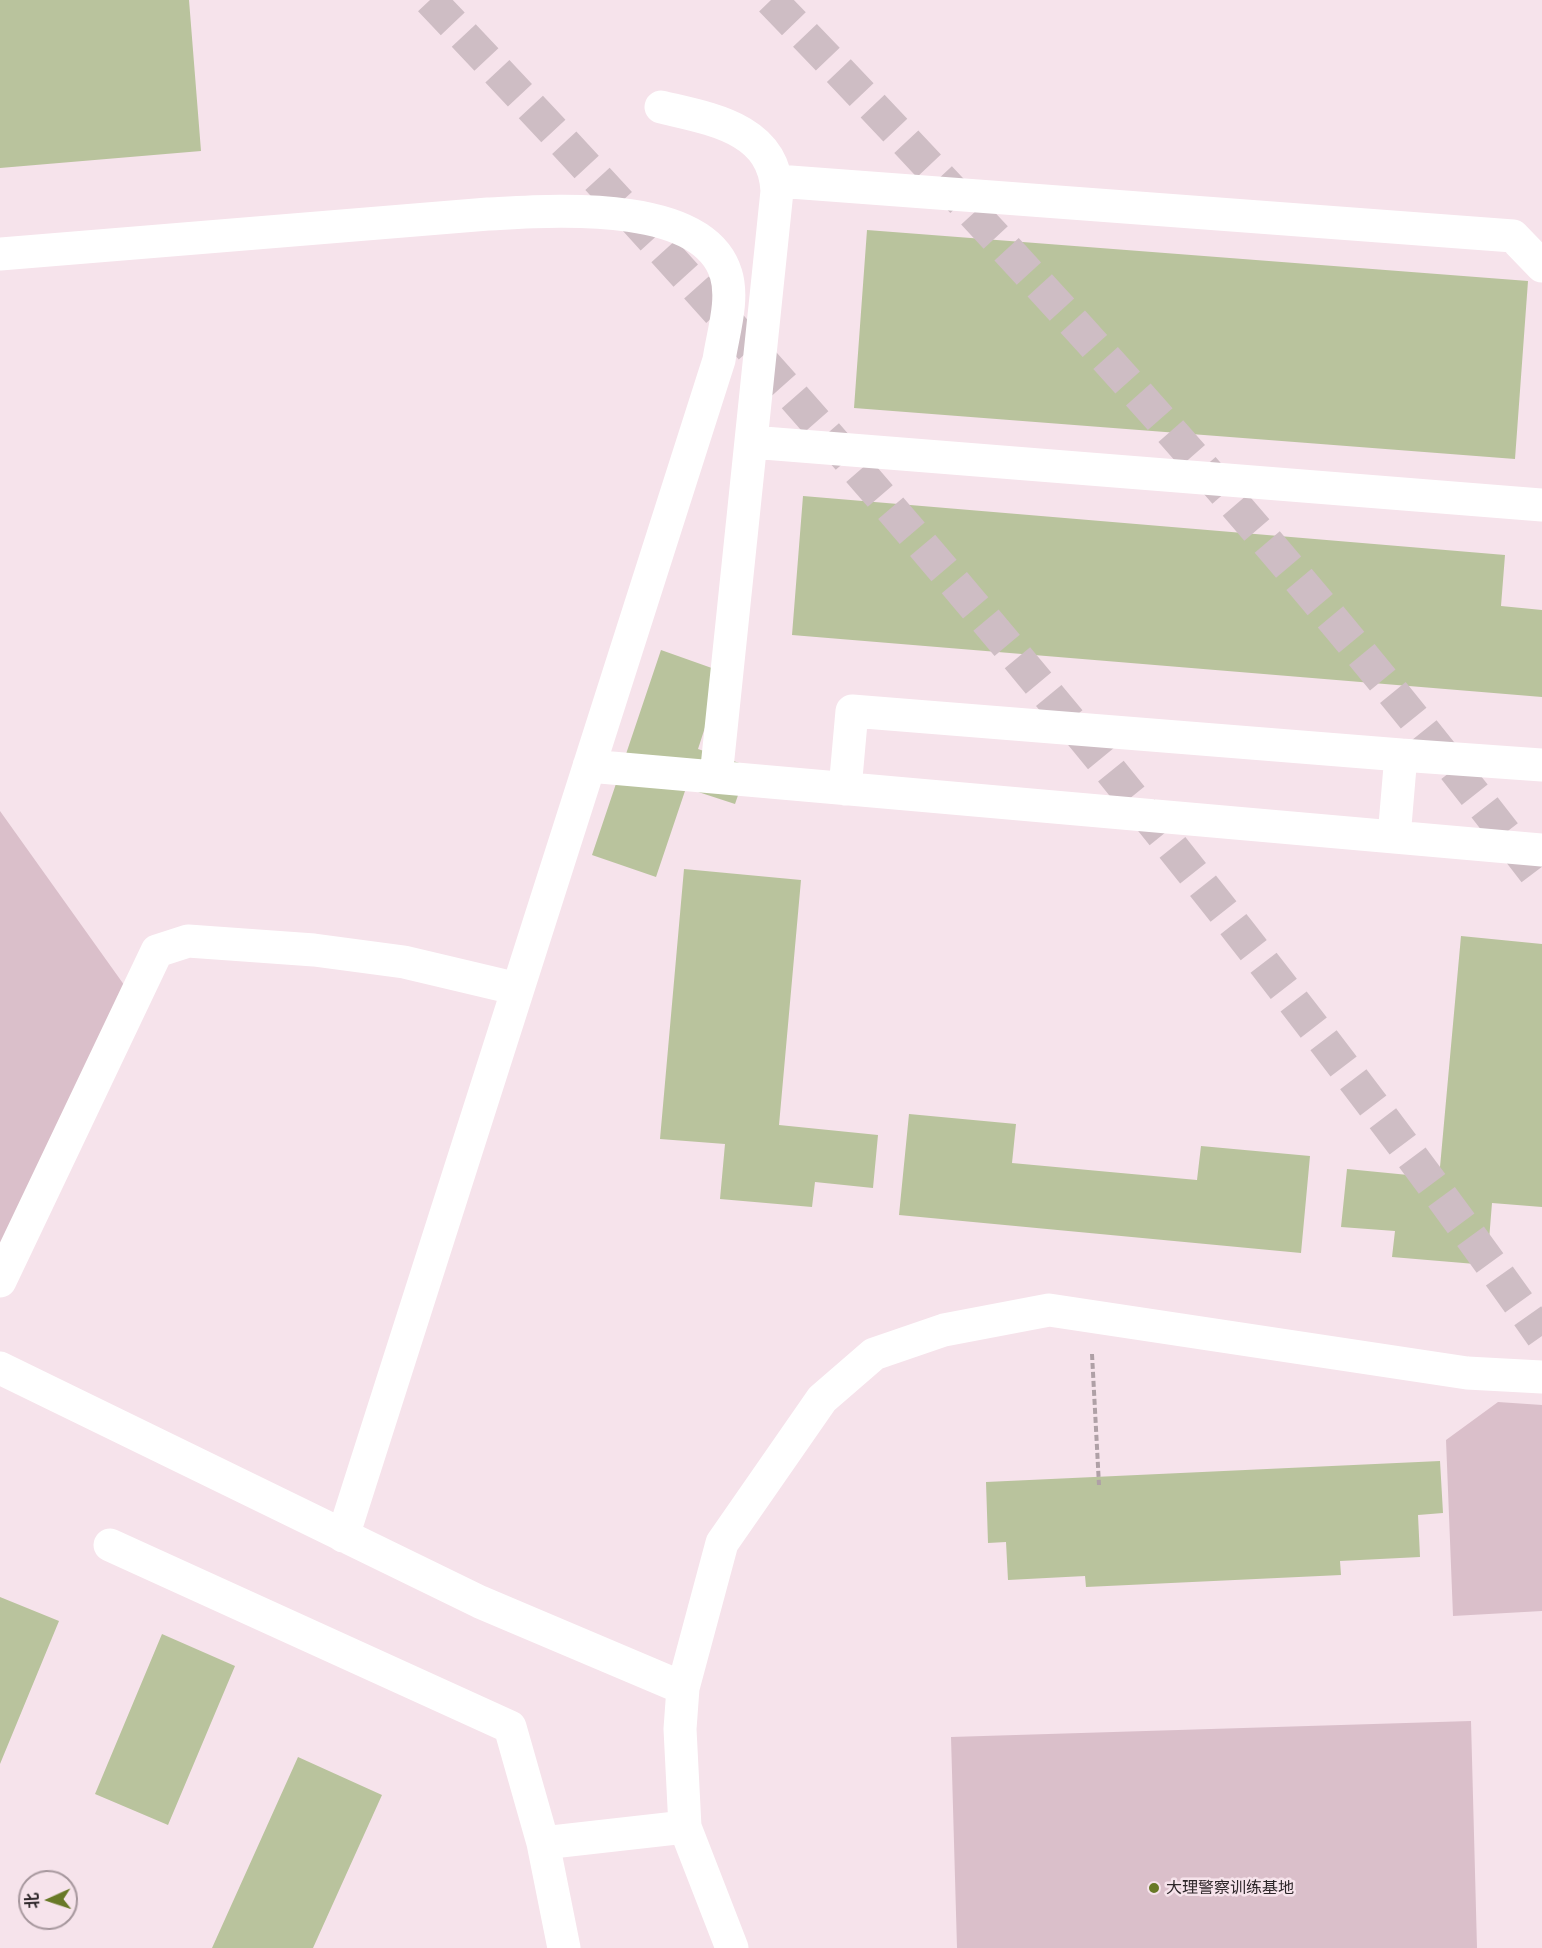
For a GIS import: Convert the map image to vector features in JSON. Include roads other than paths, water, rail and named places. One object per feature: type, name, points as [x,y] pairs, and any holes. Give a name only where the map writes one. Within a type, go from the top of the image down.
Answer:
[{"type":"street","points":[[661,107],[715,120],[745,134],[761,147],[776,173],[777,181],[716,777]]},
{"type":"street","points":[[777,181],[1512,236],[1542,266]]},
{"type":"street","points":[[0,254],[476,215],[563,211],[619,215],[670,226],[703,240],[718,254],[727,276],[728,305],[719,360],[343,1536]]},
{"type":"street","points":[[751,442],[1542,505]]},
{"type":"street","points":[[845,789],[852,711],[1542,765]]},
{"type":"street","points":[[1394,837],[1401,755]]},
{"type":"street","points":[[589,766],[1542,850]]},
{"type":"street","points":[[0,1281],[157,951],[188,941],[314,950],[404,962],[518,989]]},
{"type":"street","points":[[732,1948],[685,1827],[680,1729],[683,1688],[722,1543],[822,1399],[874,1354],[944,1330],[1049,1310],[1467,1373],[1542,1377]]},
{"type":"street","points":[[0,1368],[480,1602],[683,1688]]},
{"type":"street","points":[[110,1545],[510,1727],[543,1843],[564,1948]]},
{"type":"street","points":[[543,1843],[685,1827]]},
{"type":"tunnel","points":[[430,0],[536,112],[743,340],[946,572],[1045,690],[1316,1030],[1431,1182],[1542,1336]]},
{"type":"tunnel","points":[[771,0],[973,213],[1170,430],[1360,652],[1542,882]]},
{"type":"place","name":"大理警察训练基地","points":[[1154,1888]]}]
